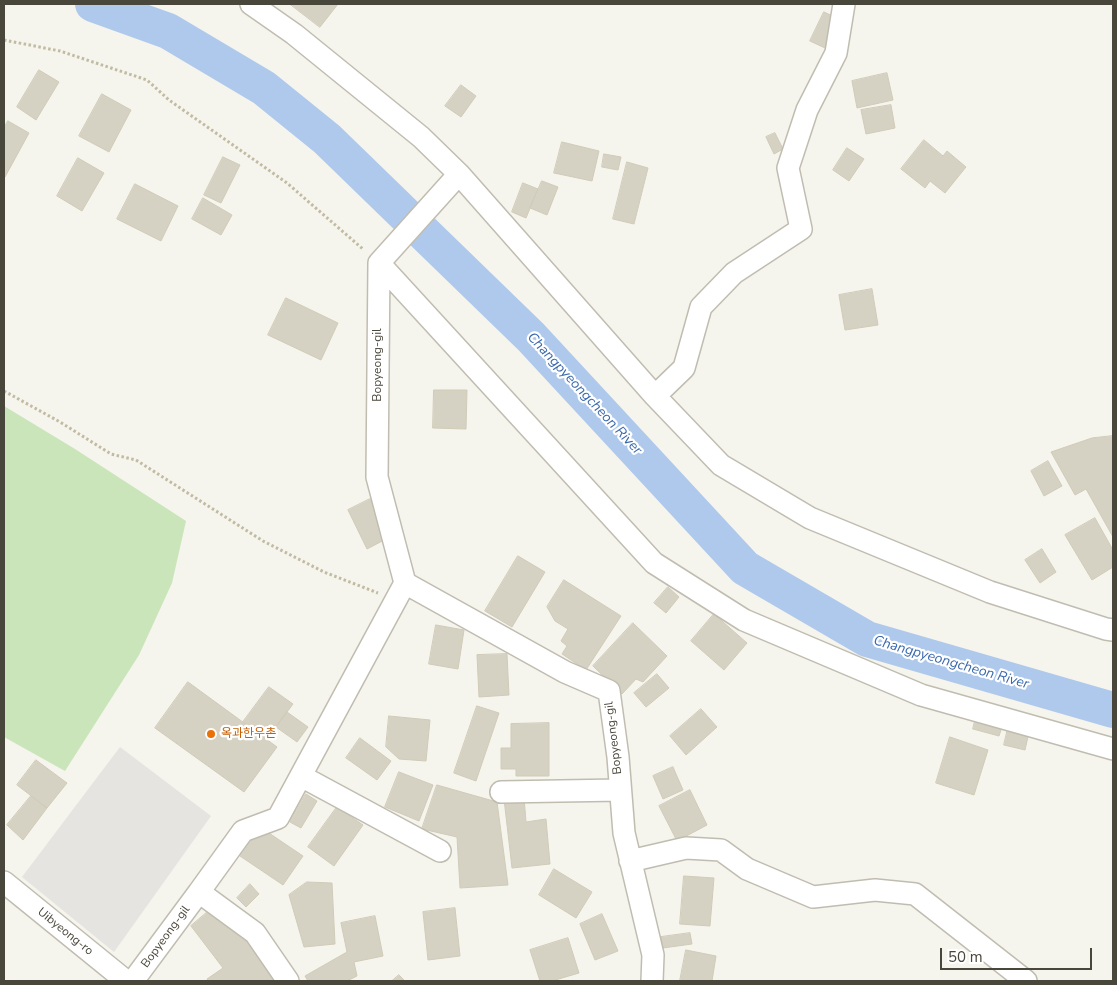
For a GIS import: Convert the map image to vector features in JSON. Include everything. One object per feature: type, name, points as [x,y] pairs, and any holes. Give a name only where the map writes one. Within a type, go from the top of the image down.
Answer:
[{"type":"street","points":[[251,4],[294,34],[421,137],[455,179],[721,465],[810,518],[990,592],[1113,630]]},
{"type":"street","points":[[655,396],[684,368],[701,307],[734,273],[801,229],[788,168],[807,110],[836,53],[844,4]]},
{"type":"street","points":[[455,179],[379,262],[654,563],[744,620],[921,695],[1113,749]]},
{"type":"street","name":"Bopyeong-gil","points":[[133,981],[243,831],[278,818],[400,592],[377,478],[379,262]]},
{"type":"street","name":"Bopyeong-gil","points":[[400,592],[608,691],[618,757],[624,833],[653,955],[652,981]]},
{"type":"street","points":[[301,776],[440,851]]},
{"type":"street","points":[[501,792],[620,790]]},
{"type":"street","points":[[630,861],[686,848],[721,850],[747,869],[813,897],[875,890],[915,894],[1026,981]]},
{"type":"street","name":"Uibyeong-ro","points":[[4,882],[126,981]]},
{"type":"street","points":[[199,892],[255,933],[288,981]]},
{"type":"path","points":[[4,40],[60,51],[147,80],[169,100],[287,183],[379,262]]},
{"type":"path","points":[[4,391],[60,422],[111,454],[136,460],[263,541],[324,572],[400,592]]},
{"type":"green space","points":[[4,406],[75,449],[186,521],[172,583],[139,655],[65,771],[4,737]]},
{"type":"shaded area","points":[[120,747],[211,816],[114,952],[22,877]]},
{"type":"building","points":[[290,4],[338,4],[320,27]]},
{"type":"building","points":[[824,12],[839,19],[825,48],[810,41]]},
{"type":"building","points":[[39,70],[59,82],[36,120],[17,107]]},
{"type":"building","points":[[887,73],[893,100],[857,108],[852,81]]},
{"type":"building","points":[[461,85],[476,96],[461,117],[445,106]]},
{"type":"building","points":[[102,94],[131,110],[109,152],[79,136]]},
{"type":"building","points":[[891,105],[895,128],[866,134],[861,110]]},
{"type":"building","points":[[8,121],[29,133],[4,177],[4,128]]},
{"type":"building","points":[[775,133],[783,149],[774,154],[766,137]]},
{"type":"building","points":[[924,140],[943,156],[947,151],[966,167],[945,193],[930,181],[925,188],[901,169]]},
{"type":"building","points":[[562,142],[599,151],[592,181],[554,173]]},
{"type":"building","points":[[847,148],[864,159],[849,181],[833,170]]},
{"type":"building","points":[[604,154],[621,157],[618,170],[602,167]]},
{"type":"building","points":[[223,157],[240,165],[221,203],[204,195]]},
{"type":"building","points":[[78,158],[104,173],[82,211],[57,196]]},
{"type":"building","points":[[627,162],[648,168],[634,224],[613,219]]},
{"type":"building","points":[[542,181],[558,187],[547,215],[530,208]]},
{"type":"building","points":[[523,183],[538,189],[526,218],[512,212]]},
{"type":"building","points":[[135,184],[178,206],[161,241],[117,219]]},
{"type":"building","points":[[203,198],[232,215],[221,235],[192,219]]},
{"type":"building","points":[[872,289],[878,325],[845,330],[839,295]]},
{"type":"building","points":[[286,298],[338,323],[321,360],[268,335]]},
{"type":"building","points":[[434,390],[467,390],[466,429],[433,428]]},
{"type":"building","points":[[1113,436],[1113,537],[1086,489],[1075,495],[1051,452],[1092,438]]},
{"type":"building","points":[[1048,461],[1062,486],[1044,496],[1031,471]]},
{"type":"building","points":[[370,499],[388,538],[367,549],[348,510]]},
{"type":"building","points":[[1095,518],[1113,550],[1113,567],[1092,580],[1065,535]]},
{"type":"building","points":[[1042,549],[1056,572],[1040,583],[1025,560]]},
{"type":"building","points":[[518,556],[545,572],[512,627],[485,611]]},
{"type":"building","points":[[564,580],[621,616],[586,670],[562,654],[567,646],[561,641],[568,629],[555,621],[547,607]]},
{"type":"building","points":[[668,587],[679,597],[666,613],[654,603]]},
{"type":"building","points":[[714,614],[747,643],[724,670],[691,641]]},
{"type":"building","points":[[633,623],[667,656],[643,682],[636,679],[622,694],[593,666]]},
{"type":"building","points":[[436,625],[464,630],[458,669],[429,664]]},
{"type":"building","points":[[507,654],[509,695],[479,697],[477,655]]},
{"type":"building","points":[[657,674],[669,688],[646,707],[634,693]]},
{"type":"building","name":"옥과한우촌","points":[[188,682],[277,747],[244,792],[155,728]]},
{"type":"building","points":[[269,687],[293,704],[267,739],[243,722]]},
{"type":"building","points":[[477,706],[499,713],[476,781],[454,773]]},
{"type":"building","points":[[701,709],[717,727],[686,755],[670,736]]},
{"type":"building","points":[[287,712],[308,727],[297,742],[276,727]]},
{"type":"building","points":[[389,716],[430,720],[426,761],[399,759],[386,747]]},
{"type":"building","points":[[976,717],[1003,724],[999,736],[973,729]]},
{"type":"building","points":[[549,723],[549,776],[516,776],[516,769],[501,769],[501,748],[511,748],[511,724]]},
{"type":"building","points":[[1008,728],[1029,732],[1025,750],[1004,745]]},
{"type":"building","points":[[950,737],[988,750],[974,795],[936,783]]},
{"type":"building","points":[[360,738],[391,761],[377,780],[346,758]]},
{"type":"building","points":[[36,760],[67,783],[47,808],[17,785]]},
{"type":"building","points":[[673,767],[683,790],[663,799],[653,776]]},
{"type":"building","points":[[399,772],[433,785],[419,821],[385,807]]},
{"type":"building","points":[[437,785],[497,802],[508,885],[460,888],[457,837],[422,829]]},
{"type":"building","points":[[690,790],[707,825],[677,841],[659,806]]},
{"type":"building","points":[[306,794],[317,801],[301,828],[290,822]]},
{"type":"building","points":[[31,796],[47,808],[23,840],[7,825]]},
{"type":"building","points":[[524,797],[526,822],[546,819],[550,864],[512,868],[504,799]]},
{"type":"building","points":[[337,807],[363,825],[334,866],[308,847]]},
{"type":"building","points":[[260,827],[303,856],[283,885],[240,856]]},
{"type":"building","points":[[554,869],[592,892],[576,918],[539,895]]},
{"type":"building","points":[[684,876],[714,878],[710,926],[680,924]]},
{"type":"building","points":[[307,882],[332,883],[335,944],[304,947],[289,895]]},
{"type":"building","points":[[250,884],[259,894],[246,907],[237,898]]},
{"type":"building","points":[[455,908],[460,956],[428,960],[423,912]]},
{"type":"building","points":[[211,909],[225,915],[256,952],[275,981],[208,981],[207,979],[223,968],[191,926]]},
{"type":"building","points":[[602,914],[618,951],[595,960],[580,924]]},
{"type":"building","points":[[375,916],[383,956],[354,962],[357,976],[347,981],[308,981],[305,976],[347,952],[341,923]]},
{"type":"building","points":[[690,933],[692,944],[663,948],[661,937]]},
{"type":"building","points":[[568,938],[579,973],[552,981],[540,981],[530,950]]},
{"type":"building","points":[[686,950],[716,956],[712,981],[680,981]]},
{"type":"building","points":[[399,975],[405,981],[392,981]]},
{"type":"waterway","name":"Changpyeongcheon River","points":[[93,4],[168,31],[264,88],[327,139],[531,337],[745,568],[867,639],[1113,710]]},
{"type":"place","name":"옥과한우촌","points":[[211,734]]}]
